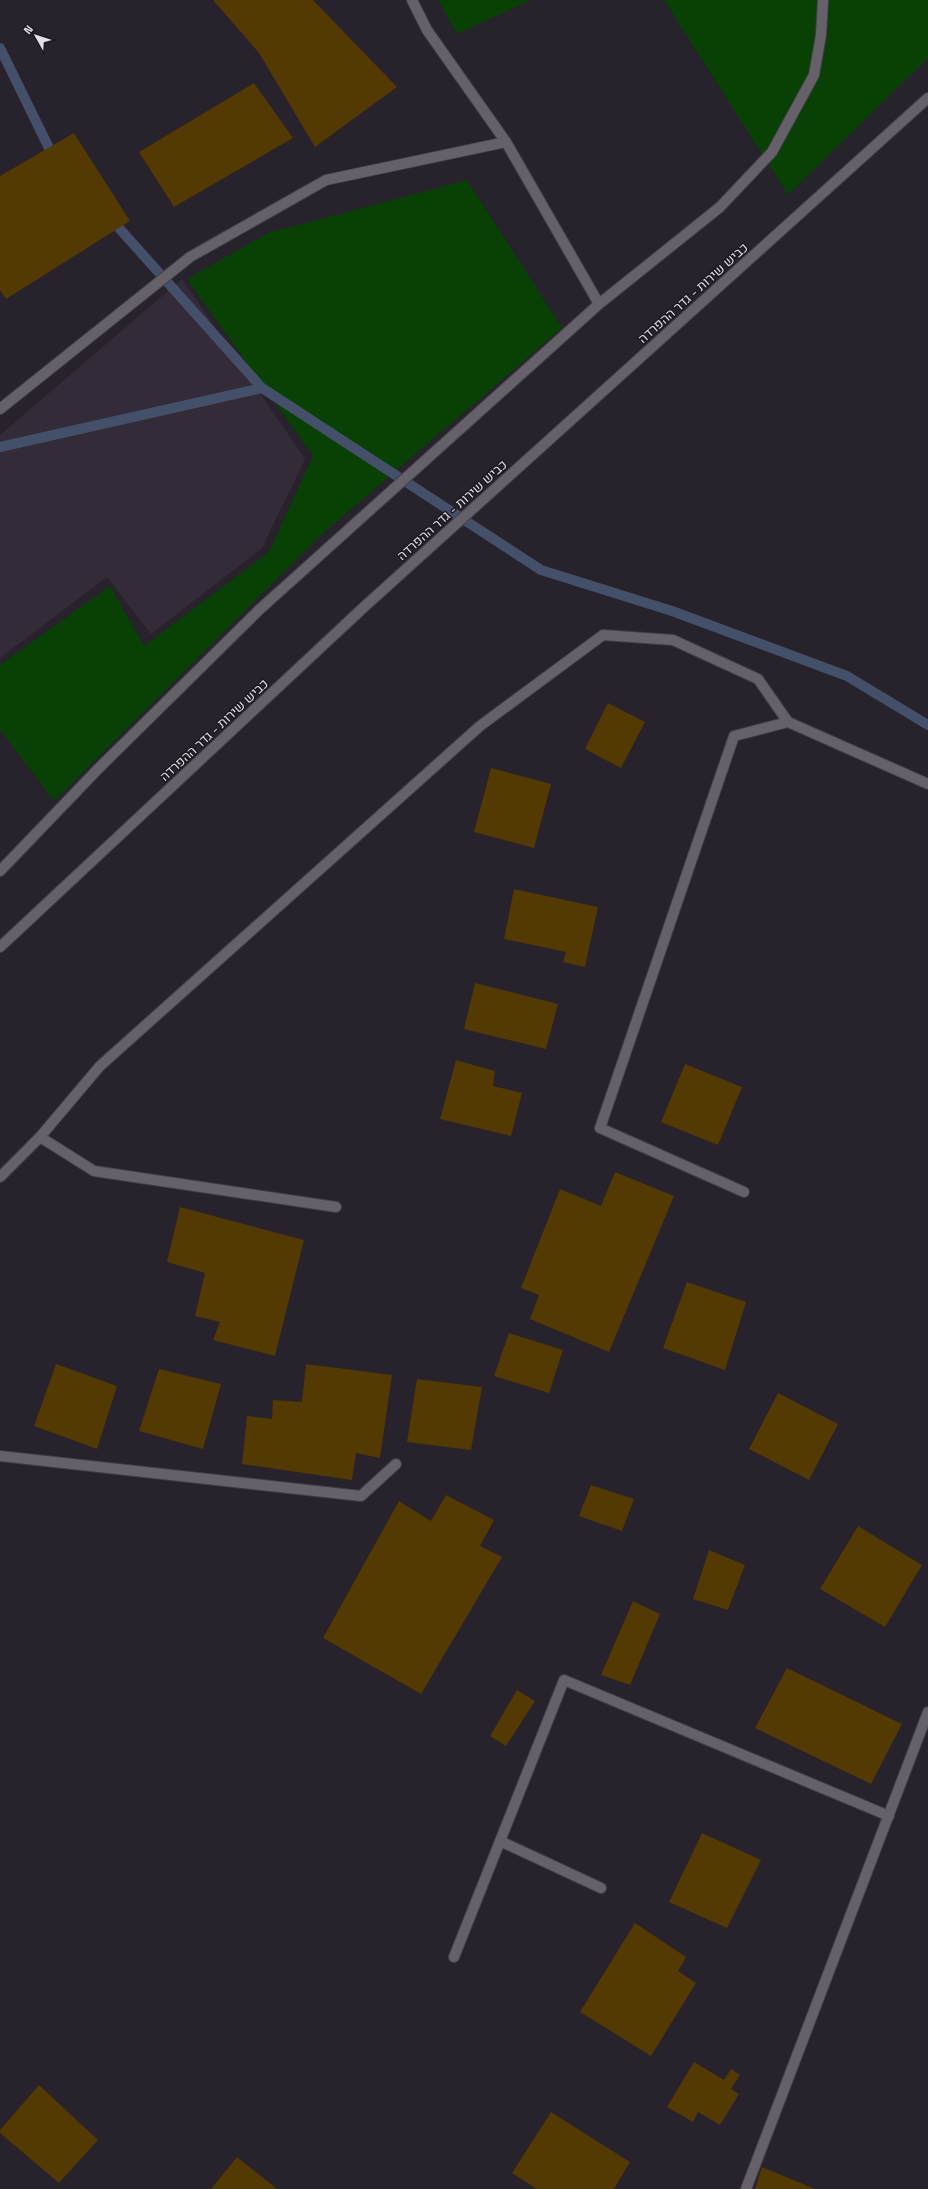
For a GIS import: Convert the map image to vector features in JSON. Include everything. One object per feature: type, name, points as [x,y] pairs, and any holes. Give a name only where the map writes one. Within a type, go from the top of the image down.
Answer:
[{"type":"street","points":[[412,0],[427,30],[506,142],[599,304]]},
{"type":"street","points":[[0,871],[99,768],[259,610],[599,304],[720,207],[772,152],[814,75],[821,35],[823,0]]},
{"type":"street","name":"כביש שירות - גדר ההפרדה","points":[[0,947],[370,602],[928,98]]},
{"type":"street","points":[[0,409],[190,257],[326,180],[506,142]]},
{"type":"street","points":[[0,1177],[40,1137],[100,1066],[480,726],[603,635],[673,640],[758,679],[788,722],[928,784]]},
{"type":"street","points":[[744,1192],[600,1128],[734,736],[788,722]]},
{"type":"street","points":[[40,1137],[94,1171],[336,1207]]},
{"type":"street","points":[[0,1456],[361,1496],[396,1464]]},
{"type":"street","points":[[454,1957],[564,1680],[889,1816]]},
{"type":"street","points":[[746,2189],[928,1712]]},
{"type":"street","points":[[500,1840],[601,1888]]},
{"type":"shaded area","points":[[182,279],[305,459],[262,548],[151,634],[107,577],[0,658],[0,435]]},
{"type":"green space","points":[[438,0],[531,0],[457,34]]},
{"type":"green space","points":[[664,0],[928,0],[928,58],[788,195]]},
{"type":"green space","points":[[467,180],[562,328],[321,535],[54,801],[0,730],[0,665],[110,586],[144,646],[269,552],[313,456],[187,279],[268,233]]},
{"type":"building","points":[[213,0],[313,0],[397,87],[315,147],[259,53]]},
{"type":"building","points":[[254,83],[293,138],[174,207],[139,152]]},
{"type":"building","points":[[74,133],[130,221],[6,299],[0,290],[0,176]]},
{"type":"building","points":[[608,703],[645,722],[621,768],[585,749]]},
{"type":"building","points":[[491,768],[551,784],[534,848],[474,832]]},
{"type":"building","points":[[514,889],[598,907],[585,967],[563,962],[566,952],[504,939]]},
{"type":"building","points":[[475,983],[558,1004],[546,1049],[464,1029]]},
{"type":"building","points":[[456,1060],[495,1071],[493,1086],[522,1093],[511,1136],[440,1119]]},
{"type":"building","points":[[685,1064],[742,1087],[718,1145],[661,1122]]},
{"type":"building","points":[[615,1172],[674,1196],[609,1352],[530,1319],[539,1295],[521,1288],[560,1189],[601,1206]]},
{"type":"building","points":[[180,1207],[304,1240],[275,1356],[213,1340],[220,1322],[195,1316],[205,1273],[167,1262]]},
{"type":"building","points":[[687,1282],[746,1302],[725,1370],[663,1348]]},
{"type":"building","points":[[509,1333],[563,1350],[549,1393],[494,1376]]},
{"type":"building","points":[[56,1364],[117,1386],[97,1449],[34,1426]]},
{"type":"building","points":[[306,1364],[392,1375],[380,1458],[356,1453],[352,1480],[242,1464],[247,1416],[272,1419],[273,1400],[302,1402]]},
{"type":"building","points":[[159,1369],[221,1384],[203,1449],[139,1431]]},
{"type":"building","points":[[417,1379],[482,1387],[471,1450],[407,1442]]},
{"type":"building","points":[[778,1393],[838,1424],[809,1480],[749,1449]]},
{"type":"building","points":[[591,1485],[634,1499],[622,1531],[579,1516]]},
{"type":"building","points":[[446,1495],[494,1520],[480,1546],[502,1557],[421,1694],[323,1638],[399,1501],[431,1521]]},
{"type":"building","points":[[858,1526],[922,1565],[885,1627],[820,1589]]},
{"type":"building","points":[[709,1550],[745,1565],[728,1610],[693,1599]]},
{"type":"building","points":[[633,1601],[660,1614],[630,1685],[601,1675]]},
{"type":"building","points":[[787,1668],[902,1724],[871,1784],[755,1728]]},
{"type":"building","points":[[517,1690],[535,1701],[506,1746],[490,1736]]},
{"type":"building","points":[[702,1833],[761,1860],[727,1928],[669,1902]]},
{"type":"building","points":[[635,1923],[686,1957],[678,1971],[696,1983],[651,2056],[580,2012]]},
{"type":"building","points":[[694,2062],[724,2080],[731,2069],[740,2075],[731,2089],[739,2094],[720,2125],[698,2112],[693,2122],[667,2107]]},
{"type":"building","points":[[39,2085],[98,2140],[59,2183],[0,2133],[0,2130]]},
{"type":"building","points":[[551,2112],[630,2162],[614,2189],[537,2189],[512,2173]]},
{"type":"building","points":[[237,2157],[277,2189],[211,2189]]},
{"type":"building","points":[[762,2167],[815,2189],[755,2189]]},
{"type":"waterway","points":[[0,48],[50,150],[57,158]]},
{"type":"waterway","points":[[110,218],[262,388],[541,570],[672,611],[847,676],[928,725]]},
{"type":"waterway","points":[[0,447],[262,388]]}]
